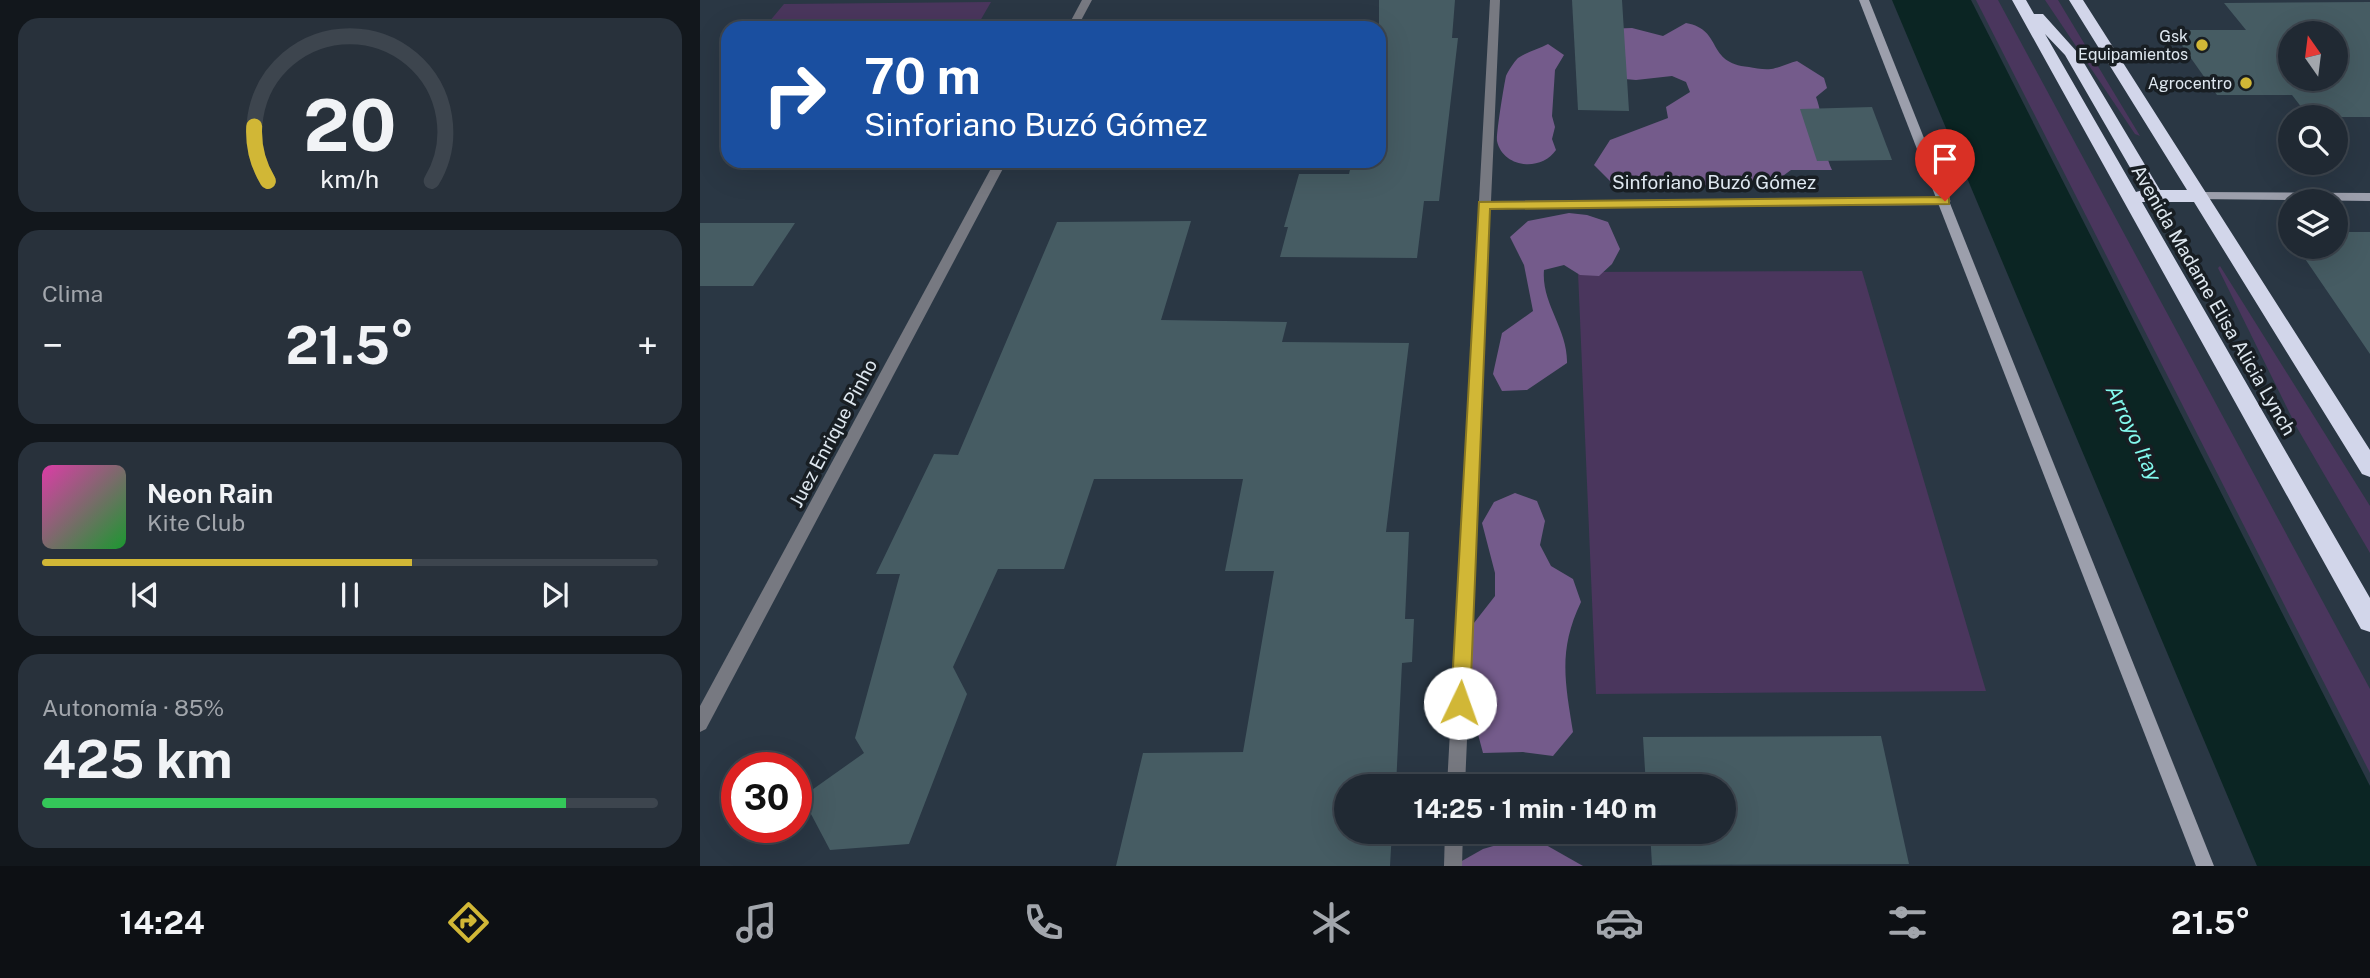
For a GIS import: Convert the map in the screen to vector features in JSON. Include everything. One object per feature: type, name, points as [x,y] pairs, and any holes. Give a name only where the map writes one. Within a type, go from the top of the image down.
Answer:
[{"type":"highway","name":"Avenida Madame Elisa Alicia Lynch","points":[[2021,0],[2370,621]]},
{"type":"highway","points":[[2021,0],[2071,53],[2155,196]]},
{"type":"highway","name":"Avenida Madame Elisa Alicia Lynch","points":[[2076,0],[2370,468]]},
{"type":"highway","points":[[2129,196],[2200,196]]},
{"type":"main road","points":[[1864,0],[2205,866]]},
{"type":"main road","points":[[2200,196],[2370,197]]},
{"type":"street","points":[[1076,21],[1087,0]]},
{"type":"street","points":[[1458,774],[1495,0]]},
{"type":"street","name":"Juez Enrique Pinho","points":[[700,723],[997,168]]},
{"type":"street","name":"Sinforiano Buzó Gómez","points":[[1484,205],[1945,201]]},
{"type":"street","points":[[1453,866],[1454,844]]},
{"type":"shaded area","points":[[1976,0],[1998,0],[2370,689],[2370,773]]},
{"type":"shaded area","points":[[2045,0],[2058,0],[2140,136],[2135,134]]},
{"type":"shaded area","points":[[991,2],[980,21],[770,21],[784,4]]},
{"type":"shaded area","points":[[1686,23],[1706,32],[1720,53],[1735,64],[1768,69],[1797,61],[1824,78],[1827,88],[1816,97],[1832,170],[1791,170],[1772,184],[1616,187],[1594,165],[1610,140],[1668,118],[1666,107],[1690,92],[1686,82],[1672,76],[1636,80],[1602,77],[1603,29],[1632,28],[1663,36]]},
{"type":"shaded area","points":[[1548,44],[1564,55],[1555,70],[1552,116],[1555,127],[1552,139],[1556,150],[1541,162],[1514,162],[1501,150],[1497,141],[1506,76],[1518,58]]},
{"type":"shaded area","points":[[1569,213],[1608,222],[1620,249],[1612,264],[1599,276],[1580,275],[1564,265],[1544,270],[1546,294],[1563,339],[1567,363],[1527,390],[1502,391],[1493,374],[1502,333],[1533,311],[1524,265],[1510,237],[1528,221]]},
{"type":"shaded area","points":[[2220,266],[2370,506],[2370,553],[2296,426],[2218,268]]},
{"type":"shaded area","points":[[1862,271],[1986,691],[1596,694],[1578,272]]},
{"type":"shaded area","points":[[1515,493],[1537,501],[1545,521],[1540,545],[1551,566],[1573,579],[1581,602],[1569,636],[1565,666],[1573,732],[1553,756],[1523,752],[1483,753],[1459,663],[1463,637],[1495,596],[1495,573],[1482,523],[1494,502]]},
{"type":"shaded area","points":[[1500,844],[1546,845],[1583,866],[1453,866],[1483,849]]},
{"type":"water","name":"Arroyo Itay","points":[[1892,0],[1971,0],[2370,786],[2370,866],[2257,866]]},
{"type":"building","points":[[1379,0],[1455,0],[1452,38],[1458,38],[1439,201],[1424,201],[1417,258],[1280,257],[1288,227],[1284,227],[1299,174],[1349,174],[1350,168],[1386,168],[1386,21],[1379,21]]},
{"type":"building","points":[[1572,0],[1622,0],[1629,111],[1578,110]]},
{"type":"building","points":[[2370,2],[2370,117],[2348,117],[2348,105],[2300,105],[2292,95],[2217,95],[2171,30],[2246,30],[2224,3]]},
{"type":"building","points":[[1872,107],[1892,160],[1817,161],[1800,109]]},
{"type":"building","points":[[1191,221],[1161,320],[1287,322],[1282,342],[1409,343],[1386,532],[1409,532],[1405,619],[1414,619],[1412,662],[1402,663],[1397,774],[1334,774],[1334,844],[1391,844],[1390,866],[1116,866],[1143,753],[1243,752],[1274,571],[1225,571],[1243,479],[1094,479],[1064,569],[998,569],[953,667],[967,694],[909,844],[830,850],[812,816],[812,790],[864,753],[855,738],[900,574],[876,574],[934,454],[958,455],[1057,222]]},
{"type":"building","points":[[700,223],[795,223],[753,286],[700,286]]},
{"type":"building","points":[[2348,232],[2370,232],[2370,354],[2305,259],[2348,259]]},
{"type":"building","points":[[1881,736],[1909,864],[1652,865],[1651,844],[1736,844],[1736,774],[1645,774],[1643,737]]},
{"type":"place","name":"Gsk Equipamientos","points":[[2202,45]]},
{"type":"place","name":"Agrocentro","points":[[2246,83]]},
{"type":"route","points":[[1460,703],[1484,205],[1945,201]]}]
